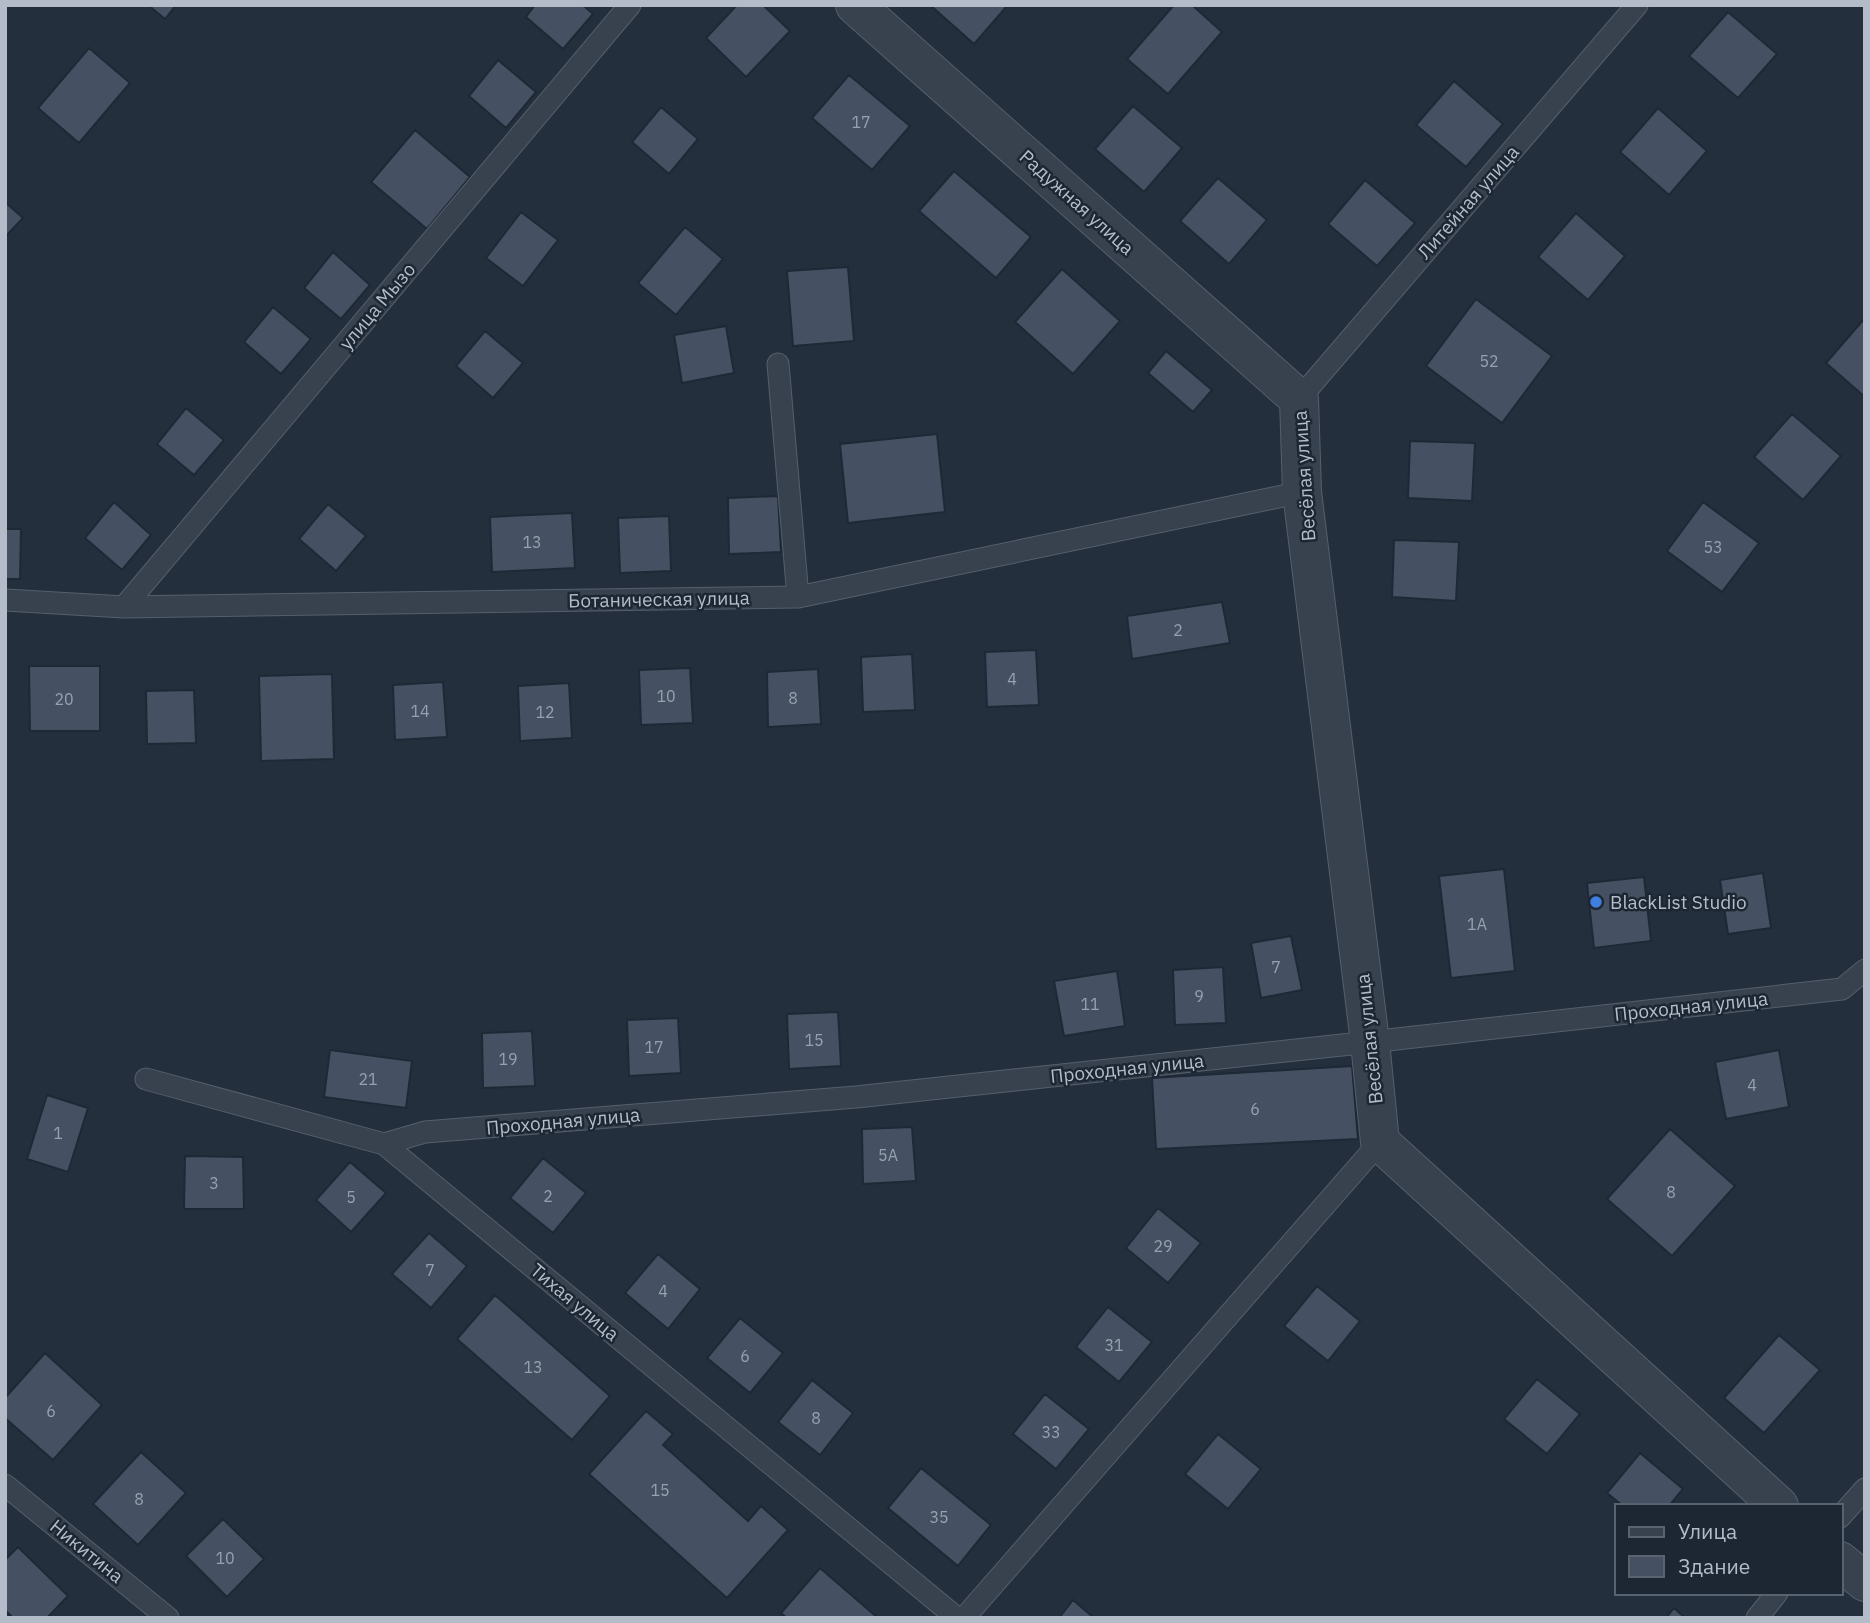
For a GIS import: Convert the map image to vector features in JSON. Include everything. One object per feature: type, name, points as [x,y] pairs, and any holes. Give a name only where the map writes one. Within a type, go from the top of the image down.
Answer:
[{"type":"street","name":"Радужная улица","points":[[855,5],[1299,399]]},
{"type":"street","name":"Весёлая улица","points":[[1299,399],[1302,492],[1380,1142]]},
{"type":"street","points":[[1380,1142],[1777,1504]]},
{"type":"street","points":[[1842,1563],[1865,1582]]},
{"type":"lane","name":"улица Мызо","points":[[124,607],[630,5]]},
{"type":"lane","name":"Литейная улица","points":[[1299,399],[1637,5]]},
{"type":"lane","points":[[778,364],[798,597]]},
{"type":"lane","name":"Ботаническая улица","points":[[5,600],[124,607],[798,597],[1302,492]]},
{"type":"lane","name":"Проходная улица","points":[[384,1144],[425,1132],[856,1097],[1842,989],[1865,970]]},
{"type":"lane","name":"Тихая улица","points":[[146,1079],[384,1144],[957,1618]]},
{"type":"lane","points":[[964,1618],[1380,1142]]},
{"type":"lane","name":"Никитина","points":[[5,1485],[168,1618]]},
{"type":"lane","points":[[1842,1515],[1865,1489]]},
{"type":"lane","points":[[1757,1618],[1775,1595]]},
{"type":"building","points":[[148,5],[176,5],[165,19]]},
{"type":"building","points":[[535,5],[583,5],[593,14],[563,49],[526,17]]},
{"type":"building","points":[[737,5],[763,5],[790,31],[746,77],[706,38]]},
{"type":"building","points":[[930,5],[1008,5],[974,44]]},
{"type":"building","points":[[1174,5],[1192,5],[1222,32],[1168,94],[1127,59]]},
{"type":"building","points":[[1728,12],[1777,54],[1738,98],[1689,56]]},
{"type":"building","points":[[89,48],[130,83],[79,143],[38,108]]},
{"type":"building","points":[[498,60],[536,92],[506,128],[469,96]]},
{"type":"building","points":[[849,75],[910,126],[872,170],[812,118]]},
{"type":"building","points":[[1454,81],[1503,124],[1466,167],[1416,125]]},
{"type":"building","points":[[1133,106],[1182,148],[1144,192],[1095,149]]},
{"type":"building","points":[[661,107],[698,139],[669,174],[632,142]]},
{"type":"building","points":[[1658,108],[1707,151],[1669,195],[1620,152]]},
{"type":"building","points":[[415,130],[470,177],[427,229],[371,182]]},
{"type":"building","points":[[954,171],[1031,237],[996,278],[919,211]]},
{"type":"building","points":[[1218,178],[1267,220],[1229,264],[1180,221]]},
{"type":"building","points":[[1365,180],[1415,223],[1377,266],[1328,224]]},
{"type":"building","points":[[5,202],[23,218],[5,237]]},
{"type":"building","points":[[521,212],[558,240],[523,286],[486,258]]},
{"type":"building","points":[[1576,213],[1625,256],[1588,300],[1538,257]]},
{"type":"building","points":[[685,227],[723,259],[676,315],[638,283]]},
{"type":"building","points":[[333,252],[370,285],[341,319],[304,288]]},
{"type":"building","points":[[848,267],[854,341],[793,346],[787,271]]},
{"type":"building","points":[[1062,269],[1120,321],[1073,374],[1015,322]]},
{"type":"building","points":[[1476,299],[1552,356],[1502,423],[1426,366]]},
{"type":"building","points":[[273,307],[311,339],[281,374],[244,342]]},
{"type":"building","points":[[1865,320],[1865,397],[1826,363]]},
{"type":"building","points":[[726,326],[734,373],[682,383],[674,335]]},
{"type":"building","points":[[485,331],[523,363],[493,398],[456,366]]},
{"type":"building","points":[[1166,351],[1212,390],[1193,412],[1148,373]]},
{"type":"building","points":[[186,408],[224,440],[194,475],[157,444]]},
{"type":"building","points":[[1792,414],[1841,456],[1803,500],[1754,457]]},
{"type":"building","points":[[937,434],[945,512],[848,523],[840,444]]},
{"type":"building","points":[[1410,441],[1475,443],[1472,501],[1408,498]]},
{"type":"building","points":[[778,496],[781,552],[729,554],[728,498]]},
{"type":"building","points":[[114,502],[151,535],[122,570],[85,538]]},
{"type":"building","points":[[1703,502],[1759,543],[1722,592],[1667,551]]},
{"type":"building","points":[[328,504],[366,536],[336,571],[299,539]]},
{"type":"building","points":[[572,513],[575,568],[492,572],[490,517]]},
{"type":"building","points":[[669,516],[671,571],[620,573],[618,518]]},
{"type":"building","points":[[5,529],[21,529],[20,579],[5,579]]},
{"type":"building","points":[[1394,540],[1459,542],[1456,601],[1392,597]]},
{"type":"building","points":[[1222,602],[1230,643],[1132,659],[1127,616]]},
{"type":"building","points":[[1036,650],[1039,705],[987,707],[985,652]]},
{"type":"building","points":[[912,654],[915,710],[863,712],[861,657]]},
{"type":"building","points":[[29,666],[100,666],[100,731],[30,731]]},
{"type":"building","points":[[690,668],[693,723],[641,725],[639,670]]},
{"type":"building","points":[[818,669],[821,724],[768,727],[767,672]]},
{"type":"building","points":[[332,674],[334,759],[261,761],[259,676]]},
{"type":"building","points":[[443,682],[447,737],[395,740],[393,685]]},
{"type":"building","points":[[569,683],[572,738],[520,741],[518,686]]},
{"type":"building","points":[[194,690],[196,743],[147,744],[146,691]]},
{"type":"building","points":[[1504,869],[1515,971],[1451,978],[1439,876]]},
{"type":"building","points":[[1763,873],[1771,928],[1728,934],[1720,880]]},
{"type":"building","points":[[1644,877],[1651,941],[1594,948],[1587,883]]},
{"type":"building","points":[[1291,936],[1302,990],[1261,998],[1251,943]]},
{"type":"building","points":[[1223,967],[1226,1023],[1175,1025],[1173,970]]},
{"type":"building","points":[[1117,971],[1125,1026],[1064,1036],[1054,981]]},
{"type":"building","points":[[838,1012],[841,1066],[789,1069],[787,1014]]},
{"type":"building","points":[[678,1018],[681,1073],[629,1076],[627,1020]]},
{"type":"building","points":[[532,1031],[535,1086],[483,1088],[482,1033]]},
{"type":"building","points":[[330,1050],[412,1061],[406,1108],[324,1097]]},
{"type":"building","points":[[1779,1050],[1789,1107],[1726,1119],[1715,1062]]},
{"type":"building","points":[[1352,1066],[1358,1139],[1156,1149],[1152,1078]]},
{"type":"building","points":[[47,1095],[88,1108],[68,1172],[27,1159]]},
{"type":"building","points":[[912,1127],[916,1181],[863,1184],[862,1129]]},
{"type":"building","points":[[1670,1129],[1735,1186],[1672,1256],[1607,1199]]},
{"type":"building","points":[[185,1156],[243,1157],[244,1209],[184,1209]]},
{"type":"building","points":[[543,1158],[586,1193],[553,1233],[510,1198]]},
{"type":"building","points":[[350,1162],[386,1193],[351,1232],[316,1200]]},
{"type":"building","points":[[1158,1208],[1201,1243],[1168,1283],[1126,1248]]},
{"type":"building","points":[[429,1233],[467,1266],[431,1308],[392,1274]]},
{"type":"building","points":[[658,1254],[700,1289],[668,1329],[625,1293]]},
{"type":"building","points":[[1317,1286],[1360,1321],[1328,1361],[1284,1326]]},
{"type":"building","points":[[495,1295],[610,1396],[572,1440],[457,1339]]},
{"type":"building","points":[[1108,1307],[1152,1342],[1119,1382],[1076,1347]]},
{"type":"building","points":[[740,1318],[783,1353],[750,1393],[707,1358]]},
{"type":"building","points":[[1779,1335],[1820,1370],[1764,1433],[1724,1398]]},
{"type":"building","points":[[45,1353],[102,1405],[53,1460],[5,1418],[5,1398]]},
{"type":"building","points":[[1537,1379],[1580,1414],[1547,1454],[1504,1419]]},
{"type":"building","points":[[812,1380],[853,1413],[820,1455],[778,1422]]},
{"type":"building","points":[[1045,1394],[1089,1429],[1056,1469],[1013,1434]]},
{"type":"building","points":[[646,1411],[673,1434],[663,1445],[748,1521],[761,1506],[788,1530],[727,1598],[589,1474]]},
{"type":"building","points":[[1218,1434],[1261,1469],[1228,1509],[1185,1474]]},
{"type":"building","points":[[141,1452],[186,1493],[138,1545],[93,1504]]},
{"type":"building","points":[[1640,1453],[1683,1489],[1671,1504],[1621,1504],[1607,1493]]},
{"type":"building","points":[[921,1468],[991,1525],[958,1566],[888,1508]]},
{"type":"building","points":[[223,1519],[264,1559],[227,1597],[186,1556]]},
{"type":"building","points":[[18,1547],[68,1596],[47,1618],[13,1618],[5,1610],[5,1560]]},
{"type":"building","points":[[820,1568],[878,1618],[787,1618],[781,1613]]},
{"type":"building","points":[[1073,1600],[1094,1618],[1059,1618]]},
{"type":"building","points":[[1674,1608],[1685,1618],[1666,1618]]},
{"type":"place","name":"BlackList Studio","points":[[1596,902]]}]
